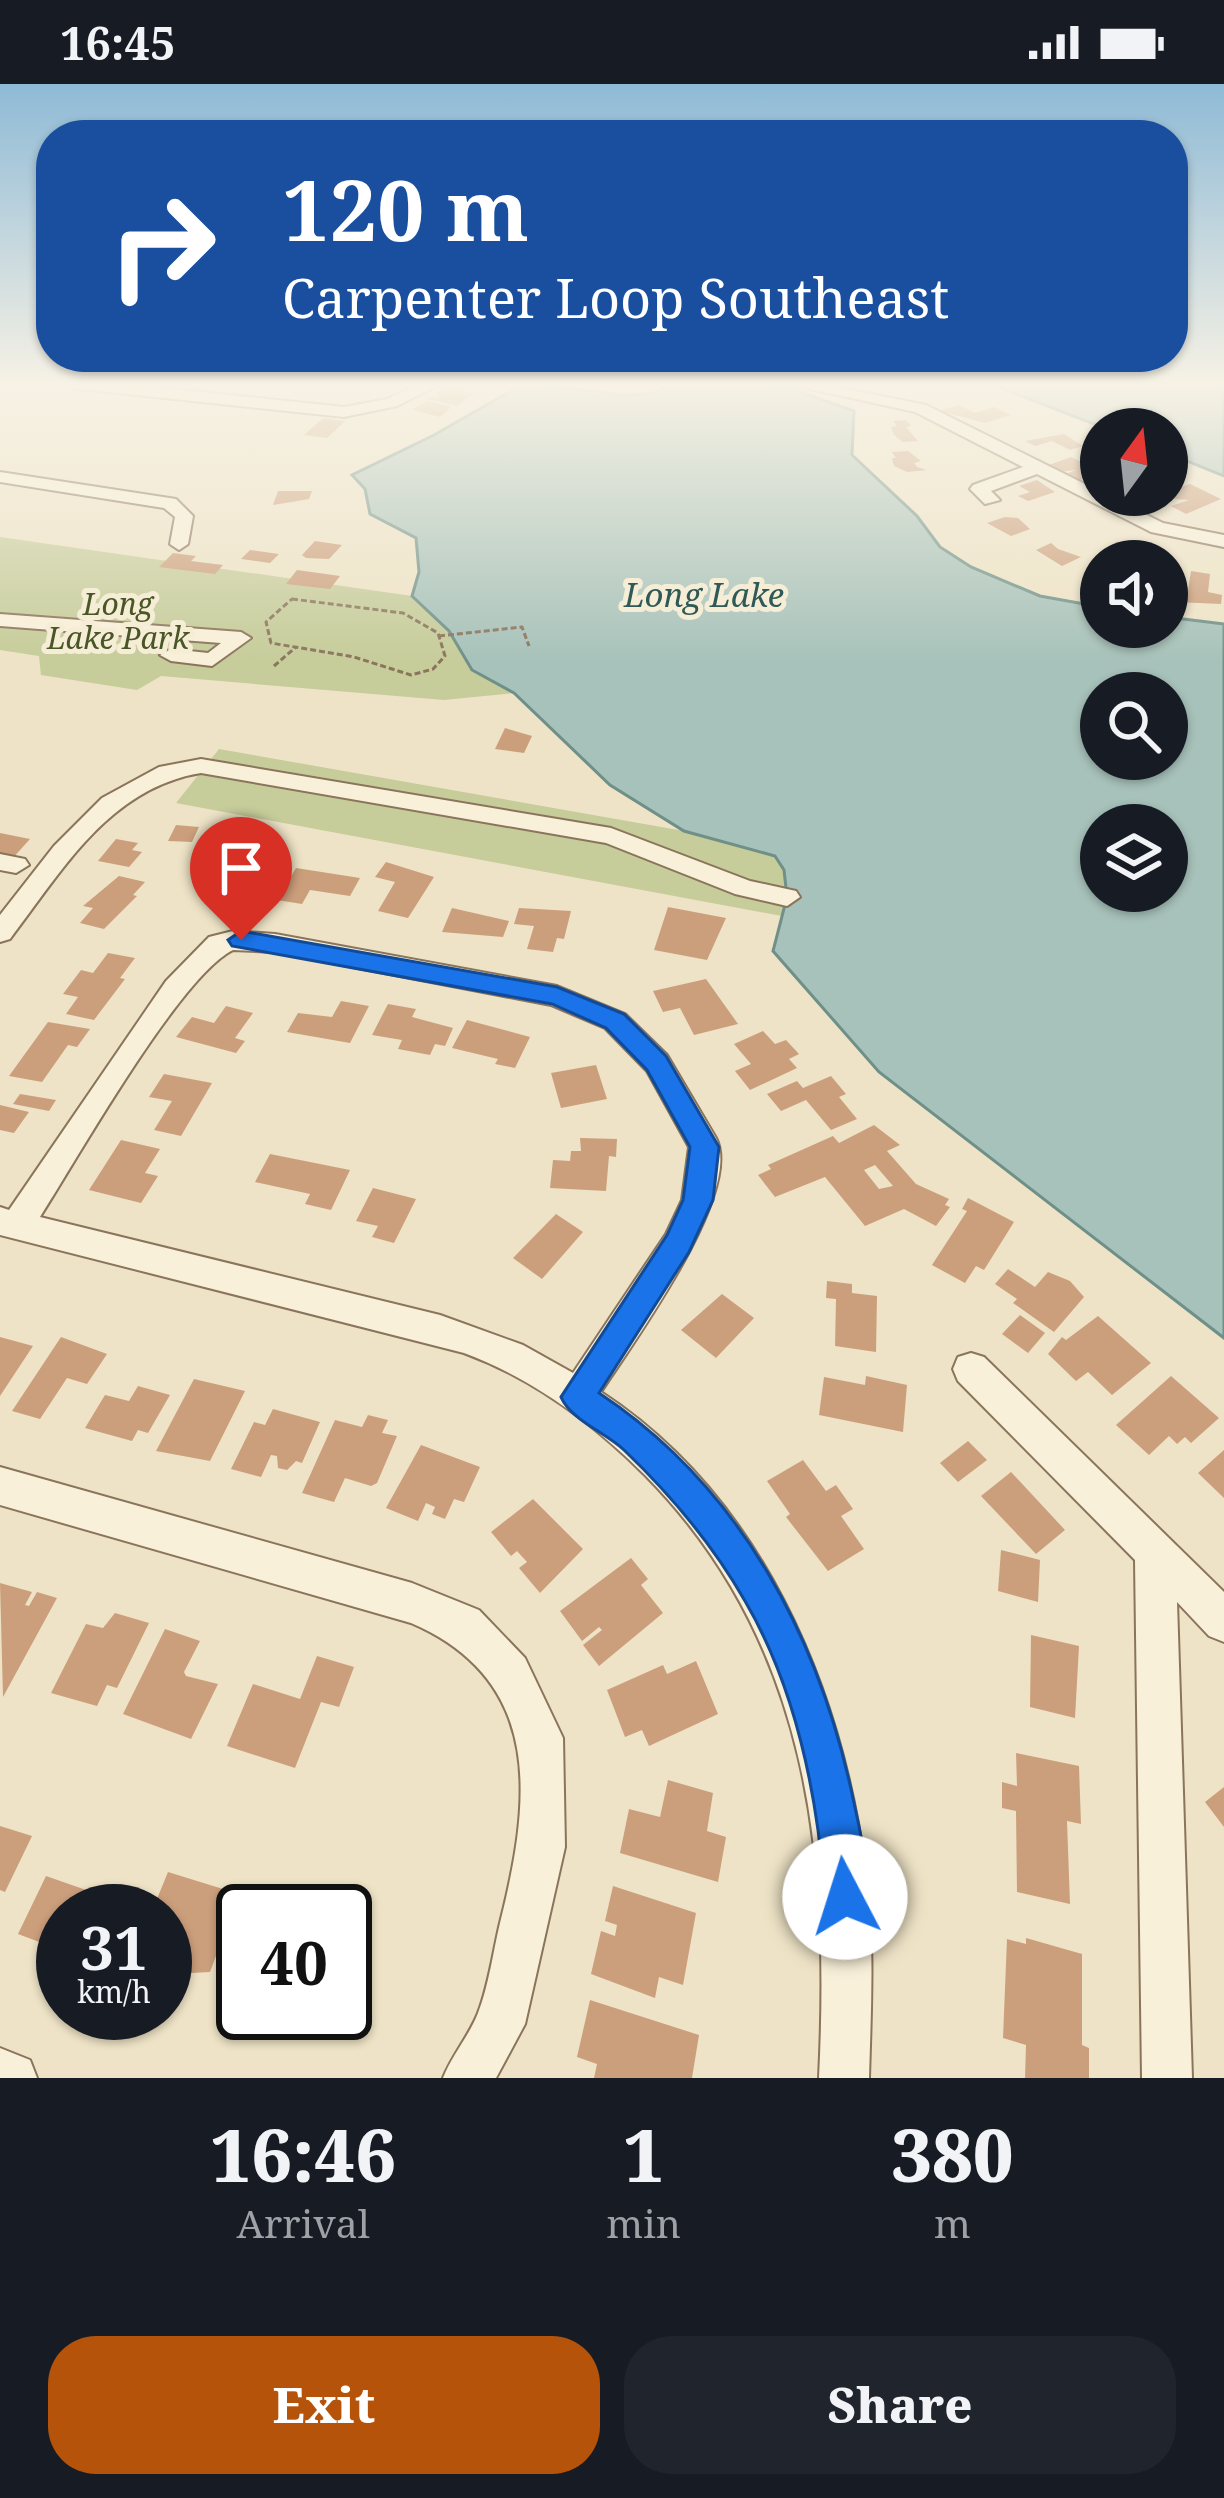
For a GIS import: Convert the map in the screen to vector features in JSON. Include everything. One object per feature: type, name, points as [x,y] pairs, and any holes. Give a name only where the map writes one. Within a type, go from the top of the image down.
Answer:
[{"type":"street","points":[[991,500],[979,489],[1014,476]]},
{"type":"street","points":[[1057,476],[1158,528],[1224,541]]},
{"type":"street","points":[[0,477],[170,503],[184,516],[179,544]]},
{"type":"street","points":[[4,612],[241,638],[212,660],[171,655]]},
{"type":"street","points":[[0,933],[102,808],[138,781],[182,766],[610,836],[744,888],[787,897]]},
{"type":"street","points":[[578,1397],[678,1243],[698,1200],[705,1147],[681,1101],[639,1042],[615,1021],[557,996],[275,943],[241,940],[220,944],[199,958],[9,1223],[420,1325],[532,1366],[631,1433],[719,1529],[760,1590],[795,1661],[821,1741],[839,1831],[848,1929],[844,2078]]},
{"type":"street","points":[[971,1370],[1224,1621]]},
{"type":"street","points":[[0,1486],[412,1603],[464,1625],[510,1673],[541,1738],[542,1847],[500,2024],[468,2078]]},
{"type":"street","points":[[1155,1552],[1166,2078]]},
{"type":"street","points":[[0,2073],[12,2078]]},
{"type":"path","points":[[440,636],[446,656],[441,664],[423,674],[399,673],[355,657],[271,643],[266,622],[292,599],[403,613],[440,636],[522,627],[529,646]]},
{"type":"path","points":[[274,666],[296,647]]},
{"type":"green space","name":"Long Lake Park","points":[[0,537],[412,596],[449,631],[473,670],[514,693],[444,700],[161,676],[137,690],[41,675],[39,656],[0,650]]},
{"type":"green space","points":[[219,749],[684,831],[775,856],[784,870],[787,897],[782,916],[176,803]]},
{"type":"water","name":"Long Lake","points":[[353,476],[874,476],[917,516],[940,547],[971,567],[1040,596],[1080,603],[1080,648],[1188,648],[1188,620],[1224,624],[1224,1338],[879,1072],[773,951],[787,897],[784,870],[775,856],[684,831],[610,785],[514,693],[472,670],[449,631],[412,596],[419,572],[416,538],[370,514],[365,489]]},
{"type":"building","points":[[1037,480],[1055,492],[1028,501],[1018,496],[1030,492],[1019,486]]},
{"type":"building","points":[[1190,484],[1221,499],[1188,513]]},
{"type":"building","points":[[278,491],[312,491],[309,499],[273,505]]},
{"type":"building","points":[[1018,518],[1030,529],[1011,536],[987,523]]},
{"type":"building","points":[[315,541],[342,545],[329,559],[306,558],[302,555]]},
{"type":"building","points":[[1051,543],[1080,557],[1062,566],[1036,550]]},
{"type":"building","points":[[250,550],[279,554],[270,563],[241,559]]},
{"type":"building","points":[[173,553],[223,565],[215,574],[159,567]]},
{"type":"building","points":[[297,570],[340,576],[330,589],[286,584]]},
{"type":"building","points":[[1191,571],[1210,574],[1208,592],[1222,595],[1221,604],[1188,603]]},
{"type":"building","points":[[505,728],[532,736],[524,753],[495,749]]},
{"type":"building","points":[[176,825],[199,827],[192,842],[168,841]]},
{"type":"building","points":[[0,833],[30,839],[12,859],[0,857]]},
{"type":"building","points":[[116,839],[138,843],[132,850],[142,852],[129,867],[98,861]]},
{"type":"building","points":[[210,850],[278,857],[270,874],[217,870],[200,866]]},
{"type":"building","points":[[386,862],[434,877],[408,918],[378,911],[395,882],[375,877]]},
{"type":"building","points":[[296,868],[360,878],[350,896],[310,890],[302,904],[277,900]]},
{"type":"building","points":[[119,876],[145,882],[104,929],[80,923],[93,908],[83,906]]},
{"type":"building","points":[[668,907],[726,918],[707,960],[654,950]]},
{"type":"building","points":[[452,908],[509,921],[503,937],[442,932]]},
{"type":"building","points":[[519,908],[571,911],[564,939],[557,938],[553,952],[527,949],[534,926],[514,924]]},
{"type":"building","points":[[108,953],[135,958],[120,978],[125,979],[94,1020],[66,1014],[78,997],[63,994],[81,970],[93,973]]},
{"type":"building","points":[[706,979],[738,1024],[694,1035],[680,1008],[663,1012],[653,991]]},
{"type":"building","points":[[341,1001],[369,1006],[350,1043],[287,1032],[298,1013],[332,1017]]},
{"type":"building","points":[[388,1004],[416,1009],[412,1017],[453,1028],[445,1046],[435,1044],[430,1055],[398,1049],[402,1040],[372,1035]]},
{"type":"building","points":[[226,1006],[253,1013],[235,1038],[245,1041],[236,1053],[176,1037],[192,1017],[214,1023]]},
{"type":"building","points":[[467,1020],[530,1037],[515,1068],[452,1048]]},
{"type":"building","points":[[48,1022],[90,1029],[77,1047],[68,1045],[42,1082],[9,1076]]},
{"type":"building","points":[[763,1031],[775,1044],[786,1040],[799,1054],[789,1059],[797,1068],[750,1090],[735,1071],[751,1064],[734,1044]]},
{"type":"building","points":[[596,1065],[607,1099],[561,1108],[551,1073]]},
{"type":"building","points":[[164,1074],[212,1083],[181,1136],[154,1130],[172,1101],[149,1097]]},
{"type":"building","points":[[831,1076],[846,1094],[839,1097],[857,1119],[831,1130],[806,1100],[781,1111],[767,1094],[797,1081],[803,1088]]},
{"type":"building","points":[[20,1094],[56,1100],[49,1111],[13,1104]]},
{"type":"building","points":[[0,1105],[29,1112],[14,1133],[0,1130]]},
{"type":"building","points":[[874,1125],[900,1145],[887,1151],[916,1184],[949,1199],[945,1205],[950,1207],[936,1226],[904,1209],[865,1226],[825,1177],[775,1197],[758,1175],[771,1169],[768,1165],[833,1136],[839,1143]],"holes":[[[875,1165],[893,1186],[879,1189],[864,1170]]]},
{"type":"building","points":[[580,1138],[617,1139],[616,1157],[609,1156],[606,1191],[550,1188],[553,1160],[570,1161],[571,1151],[581,1151]]},
{"type":"building","points":[[121,1140],[160,1149],[145,1173],[158,1176],[141,1203],[89,1190]]},
{"type":"building","points":[[270,1154],[350,1170],[331,1210],[305,1204],[310,1194],[255,1182]]},
{"type":"building","points":[[373,1188],[416,1199],[394,1243],[372,1237],[378,1226],[356,1221]]},
{"type":"building","points":[[968,1198],[1014,1222],[984,1270],[976,1266],[965,1283],[932,1265],[967,1211],[962,1209]]},
{"type":"building","points":[[556,1214],[583,1232],[542,1279],[513,1258]]},
{"type":"building","points":[[1008,1269],[1035,1287],[1048,1272],[1070,1281],[1084,1297],[1054,1332],[995,1284]]},
{"type":"building","points":[[827,1281],[852,1284],[852,1293],[877,1296],[876,1352],[835,1346],[836,1299],[826,1298]]},
{"type":"building","points":[[722,1294],[754,1318],[716,1358],[681,1330]]},
{"type":"building","points":[[1020,1315],[1045,1333],[1028,1353],[1002,1334]]},
{"type":"building","points":[[1098,1316],[1151,1363],[1112,1395],[1088,1372],[1076,1381],[1048,1354],[1062,1337],[1066,1340]]},
{"type":"building","points":[[0,1337],[33,1346],[0,1396]]},
{"type":"building","points":[[61,1337],[107,1354],[87,1384],[67,1378],[40,1419],[12,1411]]},
{"type":"building","points":[[866,1376],[907,1385],[903,1432],[819,1415],[824,1377],[865,1385]]},
{"type":"building","points":[[1171,1376],[1219,1418],[1191,1443],[1185,1437],[1177,1444],[1169,1436],[1149,1455],[1116,1425]]},
{"type":"building","points":[[194,1379],[245,1391],[210,1461],[156,1451]]},
{"type":"building","points":[[138,1386],[170,1395],[148,1433],[138,1430],[132,1441],[85,1428],[105,1395],[129,1401]]},
{"type":"building","points":[[273,1409],[320,1422],[302,1463],[296,1461],[287,1470],[278,1468],[277,1456],[271,1455],[261,1477],[231,1469],[254,1422],[265,1425]]},
{"type":"building","points":[[368,1415],[388,1420],[382,1433],[397,1436],[377,1483],[371,1486],[345,1478],[334,1502],[302,1493],[335,1420],[362,1427]]},
{"type":"building","points":[[968,1441],[987,1460],[958,1482],[940,1463]]},
{"type":"building","points":[[421,1445],[480,1467],[464,1502],[454,1499],[445,1519],[432,1514],[435,1507],[426,1503],[418,1521],[386,1508]]},
{"type":"building","points":[[1224,1450],[1224,1498],[1198,1473]]},
{"type":"building","points":[[803,1460],[826,1491],[836,1485],[853,1509],[841,1516],[864,1549],[828,1571],[786,1517],[790,1514],[767,1481]]},
{"type":"building","points":[[1011,1472],[1065,1530],[1036,1554],[981,1496]]},
{"type":"building","points":[[533,1499],[583,1549],[540,1593],[519,1568],[527,1562],[517,1551],[511,1556],[491,1532]]},
{"type":"building","points":[[1001,1550],[1040,1560],[1038,1602],[998,1591]]},
{"type":"building","points":[[631,1558],[648,1579],[641,1585],[663,1613],[599,1666],[583,1645],[602,1630],[599,1627],[582,1641],[560,1611]]},
{"type":"building","points":[[0,1583],[32,1592],[25,1605],[29,1606],[37,1592],[57,1598],[3,1697]]},
{"type":"building","points":[[115,1613],[149,1623],[117,1688],[107,1685],[97,1706],[51,1693],[86,1624],[103,1628]]},
{"type":"building","points":[[165,1629],[200,1641],[186,1676],[218,1684],[191,1739],[123,1714]]},
{"type":"building","points":[[1031,1635],[1079,1646],[1075,1718],[1030,1707]]},
{"type":"building","points":[[317,1656],[354,1667],[339,1707],[321,1702],[295,1768],[227,1746],[253,1684],[300,1699]]},
{"type":"building","points":[[696,1661],[718,1714],[649,1746],[642,1730],[625,1737],[607,1690],[663,1665],[667,1674]]},
{"type":"building","points":[[1016,1753],[1079,1766],[1081,1824],[1067,1821],[1070,1904],[1017,1892],[1016,1811],[1002,1808],[1002,1782],[1017,1786]]},
{"type":"building","points":[[668,1780],[713,1793],[707,1831],[726,1837],[718,1882],[620,1853],[629,1809],[660,1817]]},
{"type":"building","points":[[1224,1787],[1224,1827],[1205,1802]]},
{"type":"building","points":[[0,1826],[32,1836],[5,1892],[0,1890]]},
{"type":"building","points":[[168,1872],[216,1887],[216,1956],[210,1972],[192,1973],[192,1884],[163,1884]]},
{"type":"building","points":[[46,1876],[69,1884],[42,1884]]},
{"type":"building","points":[[613,1886],[696,1913],[683,1985],[659,1977],[655,1998],[591,1974],[601,1931],[615,1936],[617,1925],[605,1921]]},
{"type":"building","points":[[36,1897],[36,1941],[18,1934]]},
{"type":"building","points":[[1026,1938],[1082,1954],[1082,2045],[1089,2048],[1089,2078],[1025,2078],[1026,2045],[1003,2038],[1007,1939],[1026,1944]]},
{"type":"building","points":[[590,2000],[699,2035],[692,2078],[594,2078],[597,2064],[577,2057]]},
{"type":"route","points":[[241,940],[557,996],[615,1021],[657,1063],[681,1101],[705,1147],[698,1200],[678,1243],[578,1397],[631,1433],[676,1477],[760,1590],[795,1661],[821,1741],[839,1831],[845,1897]]}]
